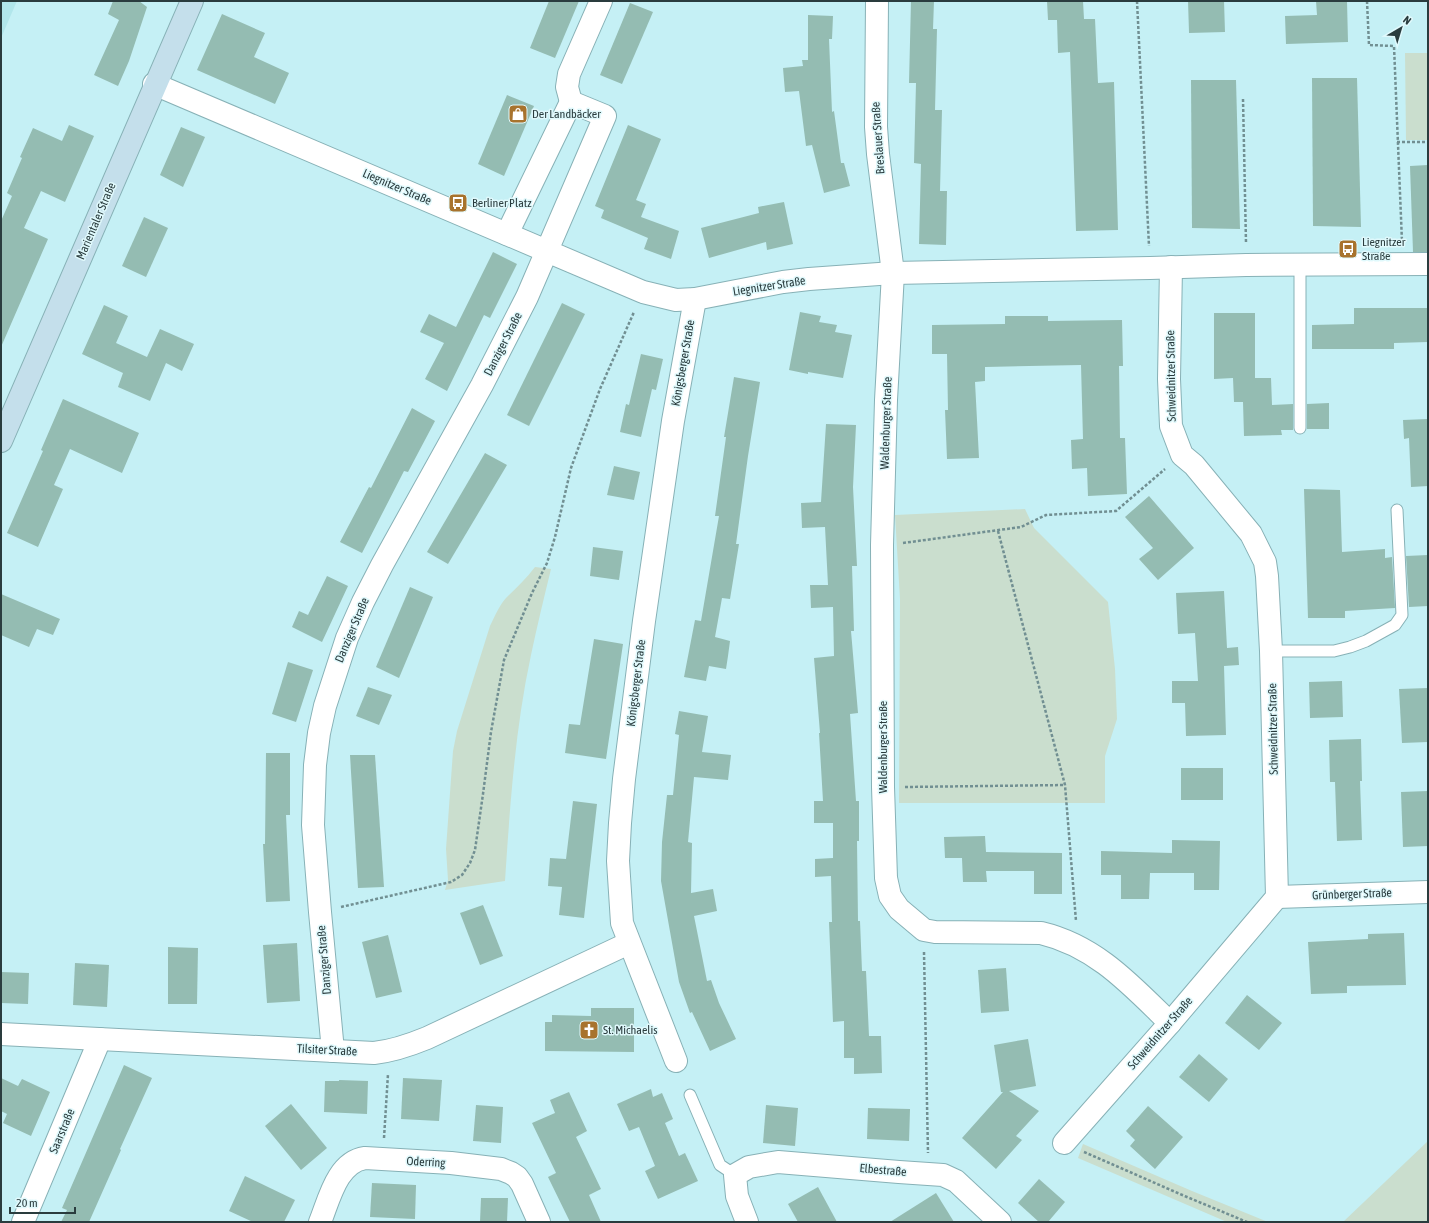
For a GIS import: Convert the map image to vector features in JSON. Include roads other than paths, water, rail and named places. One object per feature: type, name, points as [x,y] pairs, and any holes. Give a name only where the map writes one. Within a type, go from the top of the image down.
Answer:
[{"type":"main road","name":"Marientaler Straße","points":[[1,441],[189,2]]},
{"type":"street","points":[[507,234],[571,102],[567,87],[569,74],[601,1]]},
{"type":"street","name":"Breslauer Straße","points":[[876,1],[876,127],[893,273]]},
{"type":"street","name":"Liegnitzer Straße","points":[[154,84],[643,292],[676,300],[695,299],[783,282],[893,273],[1300,264],[1428,264]]},
{"type":"street","points":[[548,251],[605,116],[571,102]]},
{"type":"street","name":"Danziger Straße","points":[[333,1051],[313,825],[315,764],[318,734],[324,706],[347,638],[382,565],[482,385],[527,297],[548,251]]},
{"type":"street","name":"Schweidnitzer Straße","points":[[1064,1143],[1170,1023],[1277,897],[1271,651],[1265,562],[1251,534],[1194,465],[1182,454],[1171,426],[1169,379],[1160,268]]},
{"type":"street","name":"Waldenburger Straße","points":[[893,273],[886,400],[882,545],[883,787],[886,878],[890,896],[899,909],[924,930],[935,932],[1041,933],[1057,937],[1078,946],[1096,956],[1118,973],[1170,1023]]},
{"type":"street","name":"Königsberger Straße","points":[[676,1061],[622,923],[618,861],[620,823],[651,575],[673,421],[695,299]]},
{"type":"street","name":"Grünberger Straße","points":[[1277,897],[1428,892]]},
{"type":"street","name":"Tilsiter Straße","points":[[1,1034],[374,1053],[390,1051],[427,1038],[630,943]]},
{"type":"street","name":"Saarstraße","points":[[23,1222],[100,1039]]},
{"type":"street","name":"Oderring","points":[[320,1222],[336,1182],[345,1169],[359,1159],[451,1163],[501,1169],[517,1177],[522,1184],[539,1222]]},
{"type":"street","name":"Elbestraße","points":[[742,1171],[778,1162],[943,1175],[956,1181],[1000,1222]]},
{"type":"street","points":[[742,1171],[737,1196],[747,1222]]},
{"type":"lane","points":[[1300,264],[1300,428]]},
{"type":"lane","points":[[1271,651],[1334,651],[1366,641],[1395,625],[1402,615],[1397,510]]},
{"type":"lane","points":[[690,1094],[720,1165],[742,1171]]},
{"type":"place","name":"Der Landbäcker","points":[[518,114]]},
{"type":"place","name":"Berliner Platz","points":[[458,203]]},
{"type":"place","name":"Liegnitzer Straße","points":[[1348,249]]},
{"type":"place","name":"St. Michaelis","points":[[589,1030]]}]
